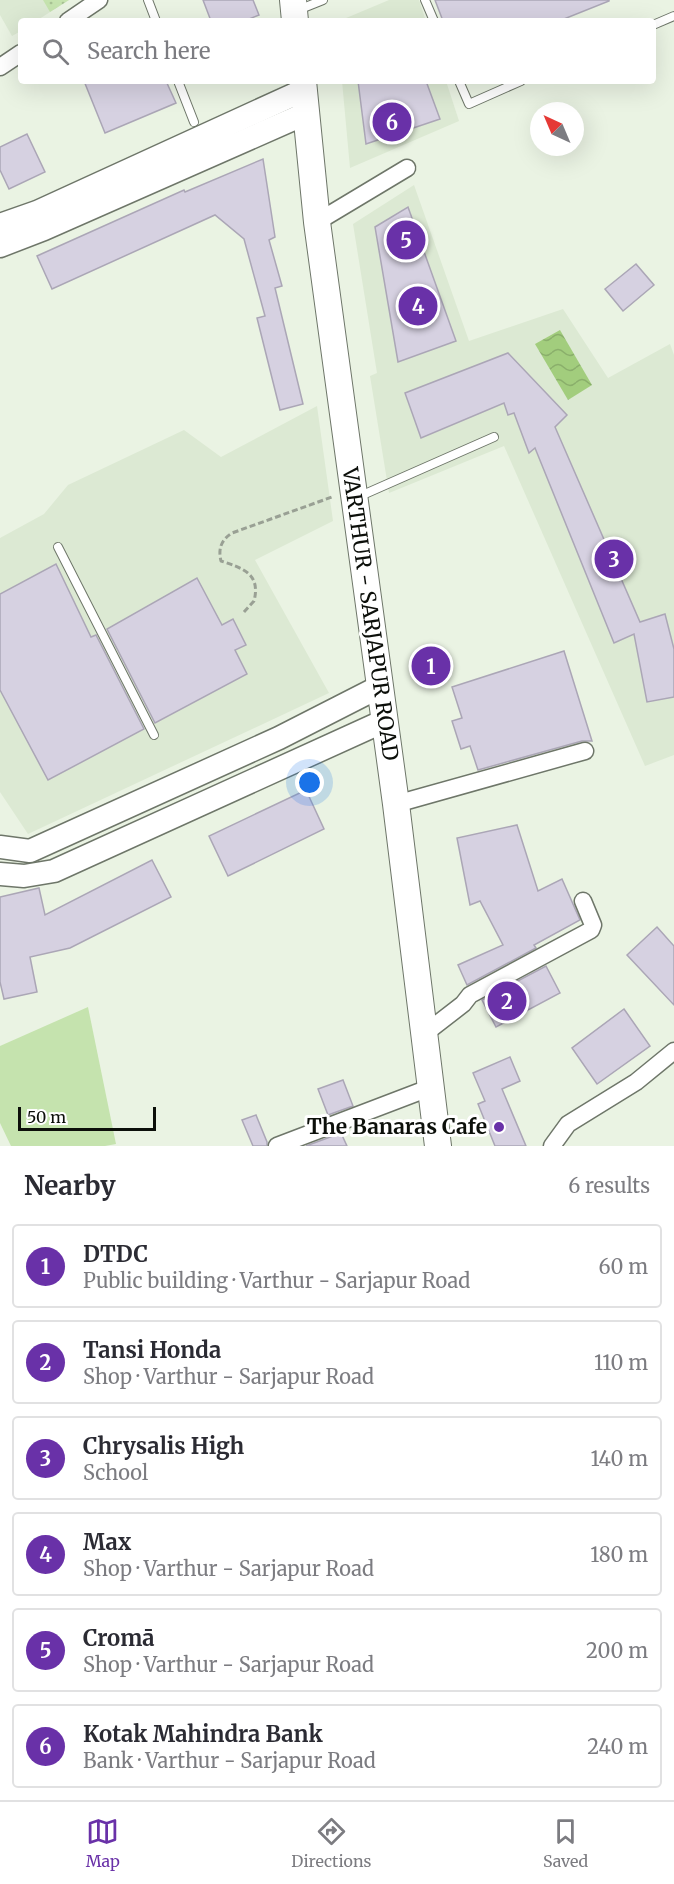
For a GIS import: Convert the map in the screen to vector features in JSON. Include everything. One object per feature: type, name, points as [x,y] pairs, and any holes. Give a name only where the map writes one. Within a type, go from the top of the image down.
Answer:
[{"type":"main road","name":"VARTHUR - SARJAPUR ROAD","points":[[305,95],[317,222],[396,804],[429,1088],[438,1146]]},
{"type":"street","points":[[72,18],[99,0]]},
{"type":"street","points":[[0,67],[18,54]]},
{"type":"street","points":[[0,225],[37,212],[305,95]]},
{"type":"street","points":[[0,246],[44,230],[305,95]]},
{"type":"street","points":[[317,222],[407,168]]},
{"type":"street","points":[[0,848],[30,851],[279,738],[379,687]]},
{"type":"street","points":[[0,874],[24,876],[54,871],[384,721]]},
{"type":"street","points":[[279,738],[290,764]]},
{"type":"street","points":[[396,804],[585,751]]},
{"type":"street","points":[[423,1035],[463,1004],[470,994],[591,930],[593,924],[584,901]]},
{"type":"street","points":[[552,1146],[568,1124],[636,1082],[674,1051]]},
{"type":"street","points":[[278,1146],[429,1088]]},
{"type":"lane","points":[[148,0],[155,18]]},
{"type":"lane","points":[[294,11],[323,0]]},
{"type":"lane","points":[[425,0],[433,18]]},
{"type":"lane","points":[[656,24],[674,16]]},
{"type":"lane","points":[[179,84],[194,122]]},
{"type":"lane","points":[[460,84],[469,104],[514,84]]},
{"type":"lane","points":[[354,494],[494,437]]},
{"type":"lane","points":[[58,547],[154,735]]},
{"type":"path","points":[[244,612],[254,601],[254,579],[246,569],[221,561],[219,551],[223,540],[237,531],[354,494]]},
{"type":"shaded area","points":[[0,0],[69,0],[41,18],[18,18],[18,33],[12,36],[0,15]]},
{"type":"shaded area","points":[[43,0],[69,0],[50,12]]},
{"type":"shaded area","points":[[389,0],[419,0],[425,18],[346,18]]},
{"type":"shaded area","points":[[342,84],[447,84],[459,121],[350,168]]},
{"type":"shaded area","points":[[414,185],[469,341],[563,309],[608,378],[670,344],[674,355],[674,755],[645,766],[504,446],[389,493],[370,376],[377,373],[353,224]]},
{"type":"shaded area","points":[[317,406],[333,521],[255,560],[329,693],[28,834],[0,792],[0,538],[44,514],[68,485],[184,430],[221,457]]},
{"type":"shaded area","points":[[88,1007],[116,1144],[11,1146],[0,1123],[0,1046]]},
{"type":"water","points":[[560,330],[592,385],[568,400],[535,344]]},
{"type":"building","points":[[203,0],[253,0],[259,15],[252,18],[210,18]]},
{"type":"building","points":[[435,0],[609,0],[566,18],[442,18]]},
{"type":"building","points":[[85,84],[167,84],[176,103],[105,133]]},
{"type":"building","points":[[358,84],[427,84],[440,119],[366,144]]},
{"type":"building","points":[[27,134],[45,172],[9,189],[0,170],[0,147]]},
{"type":"building","points":[[263,159],[275,237],[269,240],[282,286],[275,288],[303,404],[280,410],[257,318],[265,316],[244,239],[215,215],[52,289],[37,256],[184,190],[185,192]]},
{"type":"building","points":[[408,207],[456,341],[398,362],[375,227]]},
{"type":"building","points":[[636,264],[654,285],[623,311],[605,289]]},
{"type":"building","points":[[508,353],[567,415],[555,427],[640,622],[665,614],[674,649],[674,697],[647,702],[634,634],[614,643],[535,448],[529,453],[514,413],[508,415],[504,403],[421,438],[405,393]]},
{"type":"building","points":[[56,564],[91,637],[96,635],[144,729],[48,780],[0,690],[0,594]]},
{"type":"building","points":[[197,578],[222,625],[233,619],[246,645],[235,650],[247,674],[155,723],[107,629]]},
{"type":"building","points":[[564,651],[592,741],[582,741],[478,770],[470,746],[461,749],[452,721],[462,718],[452,687]]},
{"type":"building","points":[[306,790],[324,829],[228,876],[209,836]]},
{"type":"building","points":[[517,825],[538,891],[562,879],[580,920],[534,945],[536,948],[467,985],[458,965],[503,945],[480,901],[470,905],[457,838]]},
{"type":"building","points":[[152,860],[171,897],[70,948],[30,957],[37,992],[4,999],[0,982],[0,897],[39,888],[45,915]]},
{"type":"building","points":[[657,927],[674,946],[674,1005],[627,955]]},
{"type":"building","points":[[546,966],[560,993],[496,1027],[482,1000]]},
{"type":"building","points":[[624,1009],[650,1046],[597,1084],[572,1048]]},
{"type":"building","points":[[510,1057],[520,1081],[502,1089],[526,1146],[495,1146],[478,1104],[485,1101],[473,1073]]},
{"type":"building","points":[[343,1080],[353,1106],[328,1115],[318,1089]]},
{"type":"building","points":[[256,1115],[267,1146],[253,1146],[242,1120]]},
{"type":"building","points":[[341,1133],[347,1146],[306,1146]]},
{"type":"place","name":"Kotak Mahindra Bank","points":[[392,122]]},
{"type":"place","name":"Cromā","points":[[406,240]]},
{"type":"place","name":"Max","points":[[418,306]]},
{"type":"place","name":"Chrysalis High","points":[[614,559]]},
{"type":"place","name":"DTDC","points":[[431,666]]},
{"type":"place","name":"Tansi Honda","points":[[507,1001]]},
{"type":"place","name":"The Banaras Cafe","points":[[499,1127]]}]
